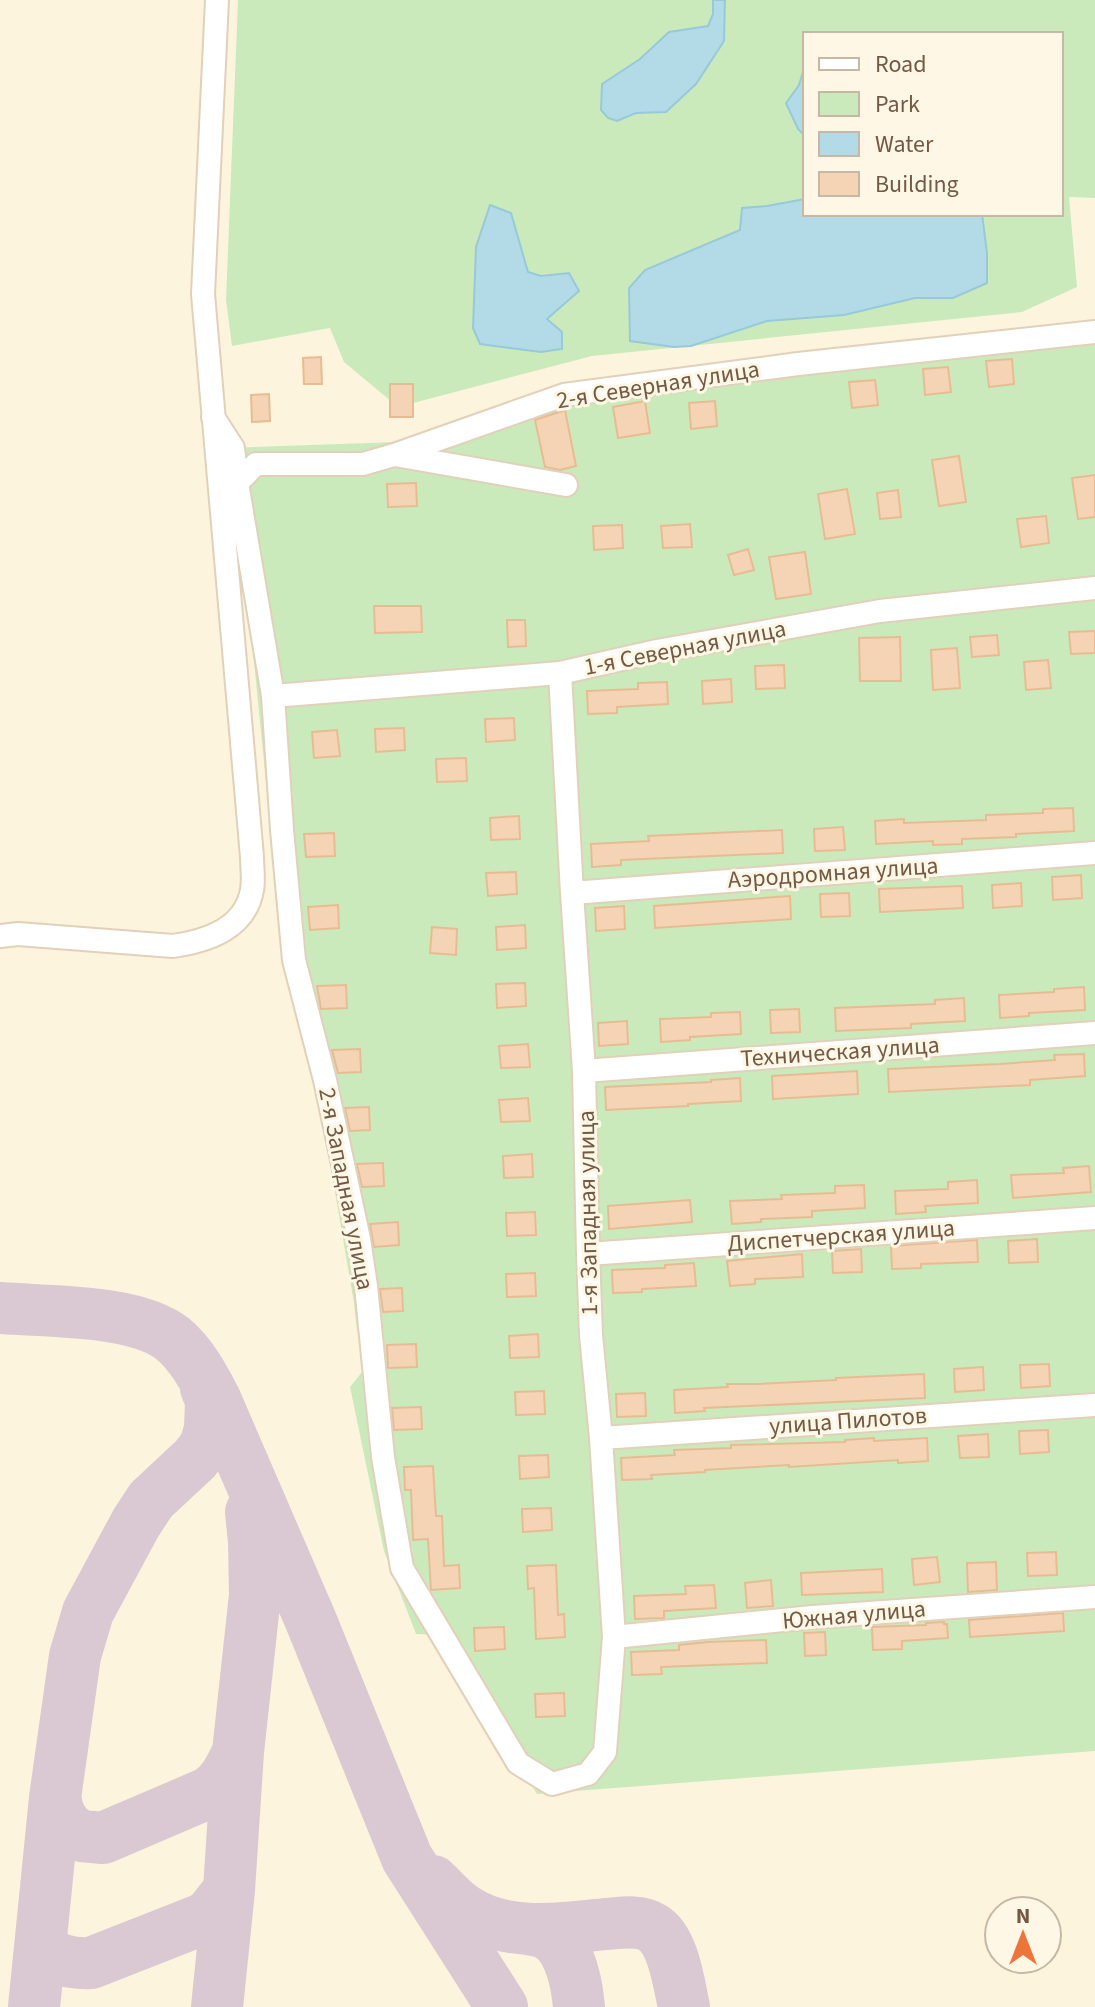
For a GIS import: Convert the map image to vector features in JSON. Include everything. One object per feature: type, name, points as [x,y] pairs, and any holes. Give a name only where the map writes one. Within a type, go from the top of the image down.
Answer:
[{"type":"street","points":[[0,936],[18,934],[173,946],[196,942],[225,931],[245,911],[252,889],[252,857],[203,294],[217,0]]},
{"type":"street","name":"2-я Северная улица","points":[[237,483],[256,464],[363,464],[564,395],[798,364],[1095,332]]},
{"type":"street","name":"2-я Западная улица","points":[[213,417],[233,448],[273,696],[294,960],[325,1080],[359,1239],[383,1457],[402,1568],[518,1763],[552,1784],[588,1774],[605,1752]]},
{"type":"street","points":[[394,455],[566,485]]},
{"type":"street","name":"1-я Северная улица","points":[[273,696],[560,673],[657,651],[880,611],[1095,588]]},
{"type":"street","name":"1-я Западная улица","points":[[560,673],[584,1071],[591,1335],[614,1637],[605,1752]]},
{"type":"street","name":"Аэродромная улица","points":[[572,893],[1095,853]]},
{"type":"street","name":"Техническая улица","points":[[584,1071],[1095,1033]]},
{"type":"street","name":"Диспетчерская улица","points":[[588,1254],[1095,1218]]},
{"type":"street","name":"улица Пилотов","points":[[601,1438],[1095,1405]]},
{"type":"street","name":"Южная улица","points":[[614,1637],[813,1617],[1095,1597]]},
{"type":"green space","points":[[238,0],[1095,0],[1095,198],[1069,197],[1077,287],[1022,312],[592,356],[398,407],[344,362],[330,328],[232,346],[226,300]]},
{"type":"green space","points":[[1095,333],[1095,1751],[537,1794],[443,1635],[416,1634],[384,1551],[350,1387],[366,1367],[357,1330],[326,1139],[281,933],[245,571],[228,448],[426,441],[574,396]]},
{"type":"water","points":[[713,0],[725,0],[724,41],[696,84],[666,112],[636,113],[617,121],[608,118],[601,110],[602,84],[640,59],[669,32],[708,26],[713,14]]},
{"type":"water","points":[[803,72],[803,134],[786,103],[799,85]]},
{"type":"water","points":[[803,199],[803,216],[982,216],[987,283],[953,298],[915,298],[844,315],[767,321],[691,346],[630,341],[629,288],[645,270],[740,230],[742,208]]},
{"type":"water","points":[[490,205],[511,213],[528,272],[541,276],[569,273],[579,291],[547,319],[562,332],[562,349],[541,352],[480,344],[473,328],[476,247]]},
{"type":"building","points":[[321,357],[322,384],[304,384],[303,358]]},
{"type":"building","points":[[1012,359],[1014,384],[989,387],[986,361]]},
{"type":"building","points":[[948,367],[951,392],[925,395],[923,369]]},
{"type":"building","points":[[875,380],[878,405],[852,408],[849,382]]},
{"type":"building","points":[[390,384],[413,384],[413,417],[390,417]]},
{"type":"building","points":[[269,394],[270,421],[252,422],[251,395]]},
{"type":"building","points":[[645,401],[650,433],[618,438],[613,407]]},
{"type":"building","points":[[715,401],[717,426],[691,429],[689,403]]},
{"type":"building","points":[[565,410],[576,466],[560,470],[545,467],[535,420]]},
{"type":"building","points":[[959,456],[966,502],[939,506],[932,460]]},
{"type":"building","points":[[1095,475],[1095,517],[1078,519],[1072,478]]},
{"type":"building","points":[[416,483],[417,506],[388,507],[387,484]]},
{"type":"building","points":[[847,489],[855,534],[825,539],[818,494]]},
{"type":"building","points":[[898,490],[901,517],[880,519],[877,493]]},
{"type":"building","points":[[1046,516],[1049,543],[1021,547],[1017,519]]},
{"type":"building","points":[[690,524],[692,547],[663,548],[661,526]]},
{"type":"building","points":[[622,525],[623,548],[594,550],[593,526]]},
{"type":"building","points":[[748,549],[754,570],[734,575],[728,555]]},
{"type":"building","points":[[805,552],[811,594],[776,599],[769,557]]},
{"type":"building","points":[[374,606],[421,606],[422,632],[375,633]]},
{"type":"building","points":[[507,620],[525,620],[526,646],[508,647]]},
{"type":"building","points":[[1095,631],[1095,653],[1071,654],[1069,632]]},
{"type":"building","points":[[997,635],[999,655],[972,657],[970,637]]},
{"type":"building","points":[[900,637],[901,681],[860,681],[859,638]]},
{"type":"building","points":[[957,648],[960,688],[933,690],[931,650]]},
{"type":"building","points":[[1048,660],[1051,688],[1026,690],[1024,662]]},
{"type":"building","points":[[784,665],[785,688],[756,689],[755,666]]},
{"type":"building","points":[[731,679],[732,702],[703,704],[702,681]]},
{"type":"building","points":[[667,682],[668,704],[617,707],[617,713],[588,714],[587,691],[638,689],[638,683]]},
{"type":"building","points":[[514,718],[515,740],[486,742],[485,719]]},
{"type":"building","points":[[404,728],[405,750],[376,752],[375,729]]},
{"type":"building","points":[[337,730],[340,756],[314,758],[312,732]]},
{"type":"building","points":[[466,758],[467,781],[437,782],[436,759]]},
{"type":"building","points":[[1073,808],[1074,831],[962,839],[962,844],[933,845],[933,841],[876,844],[875,821],[986,820],[986,815],[1043,813],[1043,809]]},
{"type":"building","points":[[519,816],[520,839],[491,840],[490,818]]},
{"type":"building","points":[[843,827],[845,850],[815,851],[814,829]]},
{"type":"building","points":[[782,830],[783,853],[621,860],[621,865],[592,867],[591,844],[649,841],[648,836]]},
{"type":"building","points":[[334,833],[335,856],[306,857],[304,834]]},
{"type":"building","points":[[516,872],[517,894],[488,896],[486,873]]},
{"type":"building","points":[[1081,875],[1082,898],[1053,900],[1052,877]]},
{"type":"building","points":[[1021,883],[1022,906],[993,908],[992,885]]},
{"type":"building","points":[[962,886],[963,908],[880,912],[879,889]]},
{"type":"building","points":[[849,893],[850,916],[821,917],[820,894]]},
{"type":"building","points":[[790,896],[791,919],[655,928],[654,906]]},
{"type":"building","points":[[338,905],[339,928],[310,930],[308,907]]},
{"type":"building","points":[[624,906],[625,929],[596,931],[595,908]]},
{"type":"building","points":[[525,925],[526,948],[497,950],[496,927]]},
{"type":"building","points":[[432,927],[457,929],[456,955],[430,953]]},
{"type":"building","points":[[525,983],[526,1006],[497,1008],[496,984]]},
{"type":"building","points":[[346,985],[347,1008],[321,1009],[317,986]]},
{"type":"building","points":[[1084,987],[1085,1010],[1000,1018],[999,995]]},
{"type":"building","points":[[964,998],[965,1021],[911,1024],[911,1028],[836,1031],[835,1008],[935,1004],[935,1000]]},
{"type":"building","points":[[799,1009],[800,1032],[771,1033],[770,1010]]},
{"type":"building","points":[[740,1012],[741,1034],[661,1042],[660,1019],[711,1017],[711,1013]]},
{"type":"building","points":[[627,1021],[628,1044],[599,1046],[598,1023]]},
{"type":"building","points":[[528,1044],[530,1067],[501,1068],[499,1046]]},
{"type":"building","points":[[360,1049],[361,1072],[338,1073],[332,1050]]},
{"type":"building","points":[[1084,1054],[1085,1076],[1030,1080],[1030,1085],[889,1092],[888,1069],[1055,1060],[1054,1055]]},
{"type":"building","points":[[857,1071],[858,1094],[773,1099],[772,1076]]},
{"type":"building","points":[[740,1078],[741,1101],[606,1110],[605,1087]]},
{"type":"building","points":[[528,1098],[530,1121],[501,1122],[499,1100]]},
{"type":"building","points":[[369,1107],[370,1130],[350,1131],[345,1108]]},
{"type":"building","points":[[532,1154],[533,1177],[504,1178],[503,1156]]},
{"type":"building","points":[[383,1163],[384,1186],[362,1187],[357,1164]]},
{"type":"building","points":[[1089,1166],[1091,1192],[1013,1198],[1011,1175],[1064,1173],[1063,1168]]},
{"type":"building","points":[[977,1180],[978,1203],[925,1206],[926,1212],[896,1214],[895,1191],[948,1189],[948,1182]]},
{"type":"building","points":[[864,1185],[865,1208],[812,1211],[812,1217],[761,1219],[761,1222],[732,1224],[730,1201],[835,1193],[835,1186]]},
{"type":"building","points":[[690,1200],[692,1222],[609,1229],[608,1206]]},
{"type":"building","points":[[535,1212],[536,1235],[507,1236],[506,1213]]},
{"type":"building","points":[[398,1222],[399,1245],[374,1247],[370,1224]]},
{"type":"building","points":[[1037,1239],[1038,1262],[1009,1263],[1008,1241]]},
{"type":"building","points":[[977,1240],[978,1262],[921,1264],[921,1268],[892,1269],[891,1246]]},
{"type":"building","points":[[861,1249],[862,1272],[833,1273],[832,1251]]},
{"type":"building","points":[[802,1254],[803,1277],[755,1279],[755,1284],[730,1286],[727,1261]]},
{"type":"building","points":[[694,1263],[696,1286],[613,1293],[612,1270],[665,1268],[665,1265]]},
{"type":"building","points":[[535,1273],[536,1296],[507,1297],[506,1274]]},
{"type":"building","points":[[402,1288],[403,1311],[383,1312],[380,1289]]},
{"type":"building","points":[[538,1334],[539,1357],[510,1358],[509,1336]]},
{"type":"building","points":[[416,1344],[417,1367],[388,1368],[387,1345]]},
{"type":"building","points":[[1049,1364],[1050,1386],[1021,1388],[1020,1365]]},
{"type":"building","points":[[983,1367],[984,1390],[955,1392],[954,1369]]},
{"type":"building","points":[[924,1374],[925,1398],[704,1408],[705,1411],[675,1413],[674,1390],[728,1387],[727,1384]]},
{"type":"building","points":[[544,1391],[545,1414],[516,1415],[515,1392]]},
{"type":"building","points":[[645,1393],[646,1416],[617,1417],[616,1394]]},
{"type":"building","points":[[421,1407],[422,1429],[394,1430],[392,1408]]},
{"type":"building","points":[[1048,1430],[1049,1452],[1020,1454],[1019,1431]]},
{"type":"building","points":[[988,1434],[989,1457],[960,1458],[958,1436]]},
{"type":"building","points":[[874,1438],[874,1441],[927,1438],[928,1461],[705,1470],[651,1475],[652,1479],[622,1480],[621,1458],[675,1455],[674,1450],[731,1448],[731,1445],[845,1442]]},
{"type":"building","points":[[548,1455],[549,1477],[520,1479],[519,1456]]},
{"type":"building","points":[[433,1466],[436,1516],[442,1516],[444,1566],[459,1565],[460,1588],[431,1590],[428,1539],[413,1540],[411,1490],[405,1490],[404,1467]]},
{"type":"building","points":[[551,1508],[552,1530],[523,1532],[522,1509]]},
{"type":"building","points":[[1056,1552],[1057,1575],[1028,1576],[1027,1553]]},
{"type":"building","points":[[937,1557],[940,1582],[914,1585],[912,1559]]},
{"type":"building","points":[[996,1562],[997,1590],[968,1592],[967,1563]]},
{"type":"building","points":[[556,1565],[558,1615],[564,1614],[565,1637],[536,1639],[534,1588],[528,1589],[527,1566]]},
{"type":"building","points":[[882,1569],[883,1592],[802,1595],[801,1573]]},
{"type":"building","points":[[771,1580],[773,1606],[747,1608],[745,1583]]},
{"type":"building","points":[[714,1585],[716,1608],[664,1611],[664,1618],[635,1619],[634,1596],[686,1594],[685,1586]]},
{"type":"building","points":[[1063,1613],[1064,1631],[970,1637],[969,1620]]},
{"type":"building","points":[[947,1624],[948,1638],[902,1641],[902,1649],[873,1650],[872,1627]]},
{"type":"building","points":[[504,1627],[505,1649],[475,1651],[474,1628]]},
{"type":"building","points":[[825,1632],[826,1655],[805,1656],[804,1633]]},
{"type":"building","points":[[766,1640],[767,1663],[661,1667],[662,1674],[632,1675],[631,1652],[679,1650],[679,1645],[708,1642]]},
{"type":"building","points":[[564,1693],[565,1716],[536,1717],[535,1694]]},
{"type":"taxiway","points":[[0,1308],[90,1314],[137,1322],[173,1339],[192,1359],[215,1399],[311,1621],[407,1858],[502,2007]]},
{"type":"taxiway","points":[[34,2007],[55,1798],[75,1656],[88,1612],[136,1523],[151,1500],[205,1446],[210,1429],[211,1401],[206,1388]]},
{"type":"taxiway","points":[[217,2007],[238,1752],[255,1595],[251,1512]]},
{"type":"taxiway","points":[[55,1798],[59,1814],[67,1827],[81,1836],[103,1838],[208,1793],[222,1780],[238,1752]]},
{"type":"taxiway","points":[[433,1881],[461,1907],[481,1919],[515,1928],[569,1928],[623,1922],[648,1925],[660,1934],[671,1953],[684,2007]]},
{"type":"taxiway","points":[[41,1945],[51,1955],[63,1960],[91,1963],[203,1919],[229,1890]]},
{"type":"taxiway","points":[[527,1929],[549,1935],[559,1943],[575,1979],[579,2007]]}]
